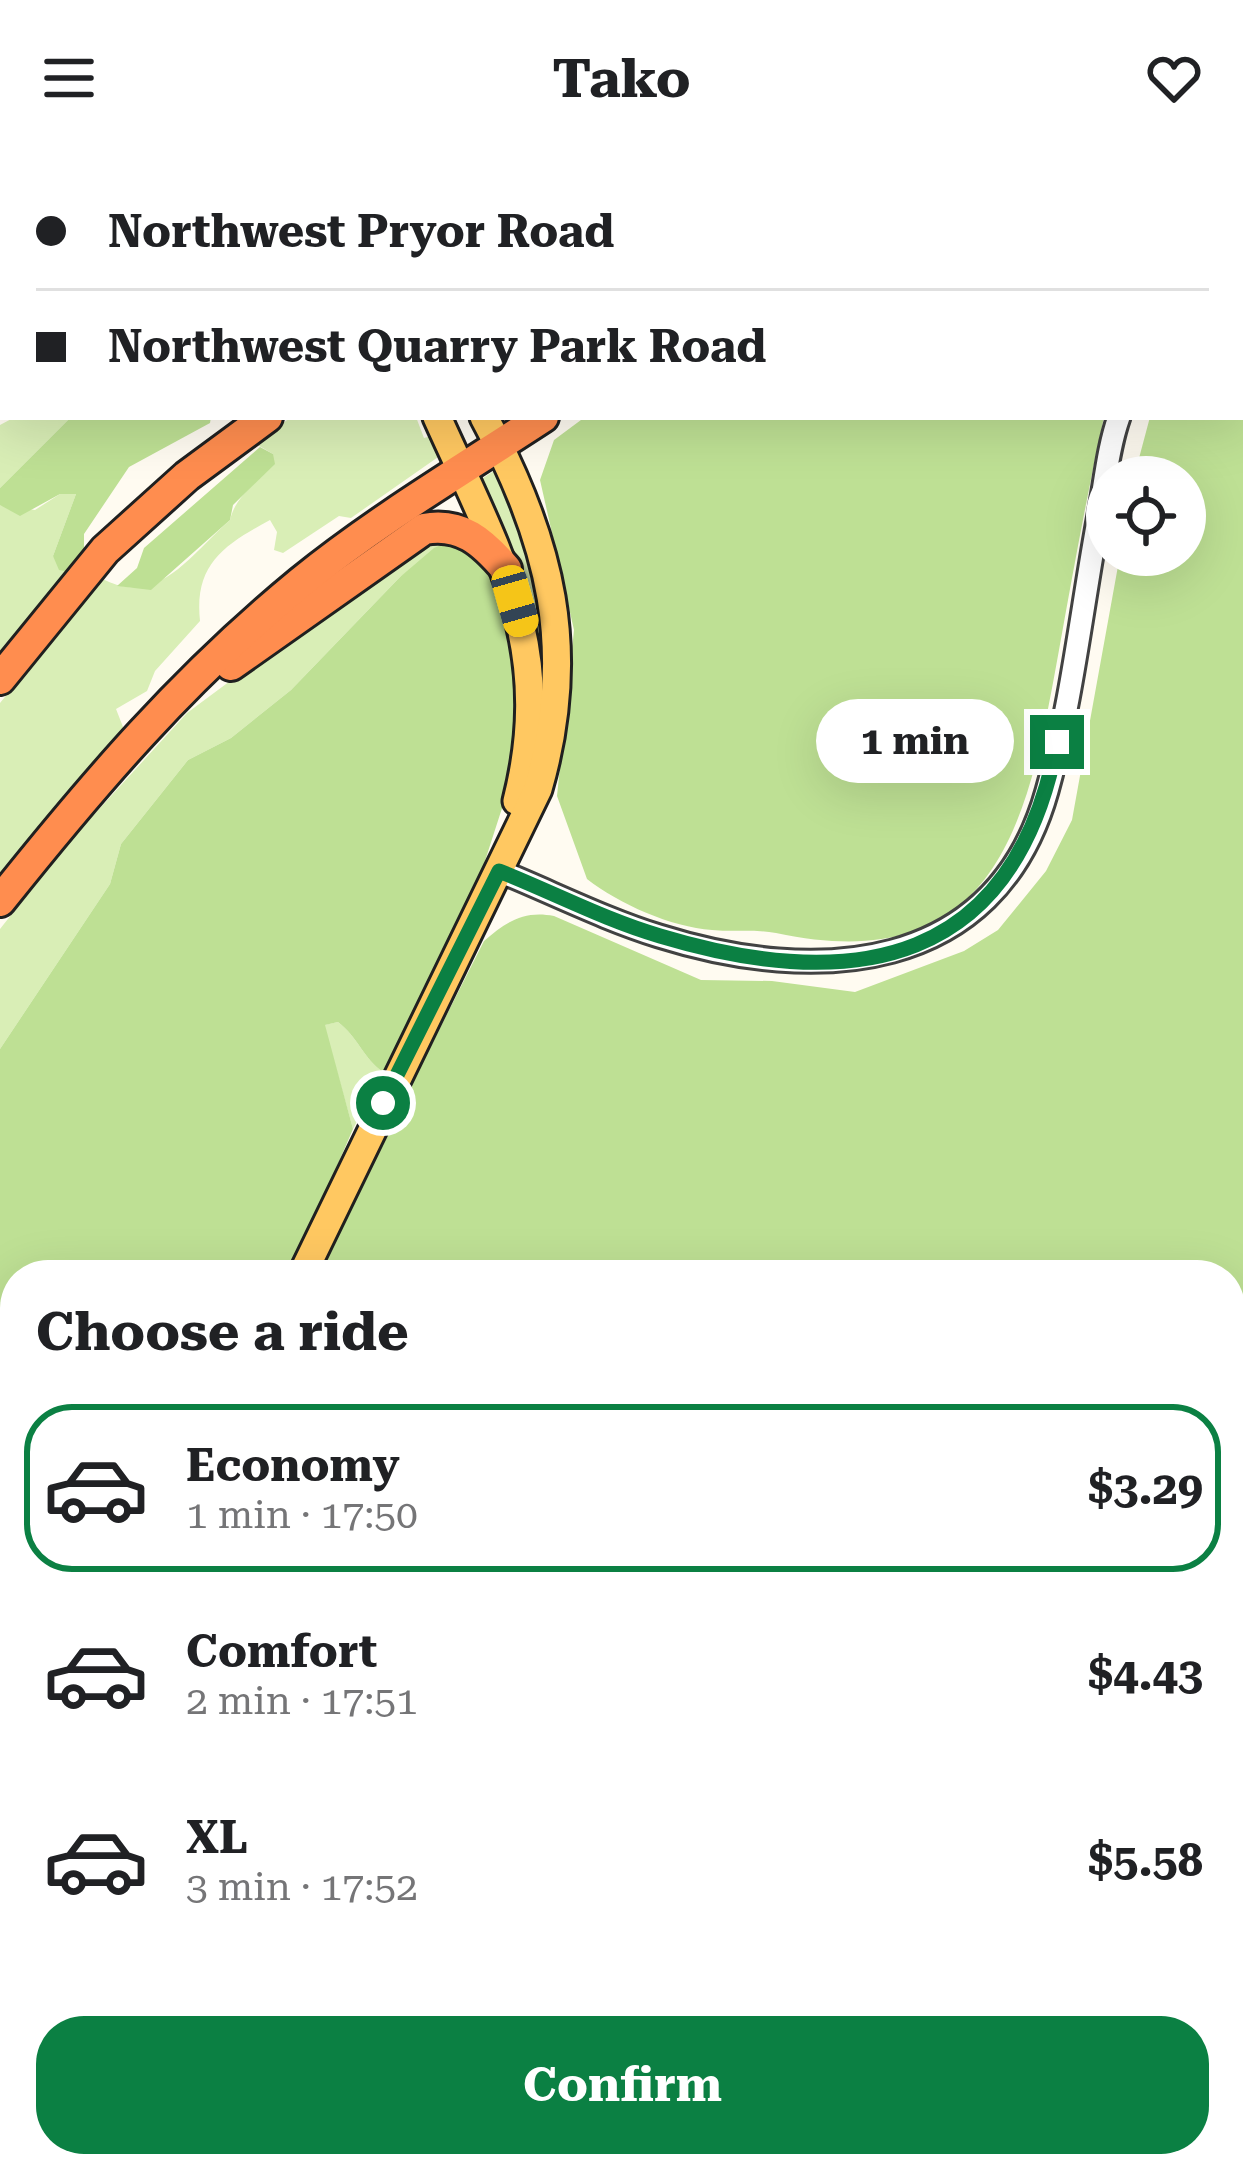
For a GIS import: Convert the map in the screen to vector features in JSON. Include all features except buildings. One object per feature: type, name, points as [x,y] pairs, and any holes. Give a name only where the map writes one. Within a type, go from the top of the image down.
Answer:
[{"type":"highway","points":[[0,679],[105,550],[187,476],[263,420]]},
{"type":"highway","points":[[0,901],[152,719],[304,580],[539,420]]},
{"type":"highway","points":[[152,719],[409,535],[440,526],[471,535],[506,569]]},
{"type":"main road","points":[[438,420],[506,569],[532,674],[531,717],[499,871]]},
{"type":"main road","points":[[309,1260],[538,789],[558,701],[559,669],[546,563],[486,420]]},
{"type":"street","points":[[499,871],[658,936],[785,958],[842,962],[887,956],[959,923],[1005,879],[1040,813],[1118,420]]},
{"type":"green space","points":[[9,420],[68,420],[0,488],[0,425]]},
{"type":"green space","points":[[68,420],[210,420],[129,467],[84,534],[84,559],[69,572],[59,570],[53,556],[76,494],[60,494],[20,516],[0,505],[0,488]]},
{"type":"green space","points":[[287,420],[417,420],[424,438],[431,436],[441,455],[351,518],[339,516],[283,553],[274,550],[277,532],[270,520],[226,548],[202,585],[200,621],[155,671],[147,691],[116,709],[125,732],[0,888],[0,703],[101,578],[121,586],[156,583],[230,520],[273,454],[256,444]]},
{"type":"green space","points":[[581,420],[1103,420],[1096,456],[1086,456],[1086,504],[1033,774],[1014,828],[988,874],[954,910],[909,933],[850,941],[712,930],[646,913],[587,879],[557,796],[574,630],[540,480],[554,440]]},
{"type":"green space","points":[[1149,420],[1243,420],[1243,1260],[323,1260],[484,941],[508,923],[524,916],[554,916],[701,980],[772,981],[855,992],[964,951],[998,930],[1046,871],[1072,820],[1116,576],[1206,576],[1206,456],[1140,456]]},
{"type":"green space","points":[[260,447],[273,454],[275,464],[233,505],[230,520],[151,590],[117,586],[137,568],[144,548]]},
{"type":"green space","points":[[497,469],[547,608],[543,736],[528,605],[480,480]]},
{"type":"green space","points":[[60,494],[76,494],[53,556],[69,572],[0,667],[0,505],[35,510]]},
{"type":"green space","points":[[453,540],[400,577],[291,690],[231,738],[188,760],[121,844],[110,884],[0,1049],[0,929],[68,843],[187,713],[414,544]]},
{"type":"green space","points":[[453,540],[490,569],[511,628],[521,679],[514,771],[483,867],[383,1072],[338,1022],[325,1025],[353,1129],[296,1260],[0,1260],[0,1049],[110,884],[121,844],[188,760],[231,738],[291,690],[434,548]]},
{"type":"green space","points":[[338,1022],[383,1072],[353,1129],[324,1025]]},
{"type":"route","points":[[383,1103],[499,871],[658,936],[723,951],[842,962],[887,956],[921,945],[959,923],[1005,879],[1040,813],[1057,742]]}]
